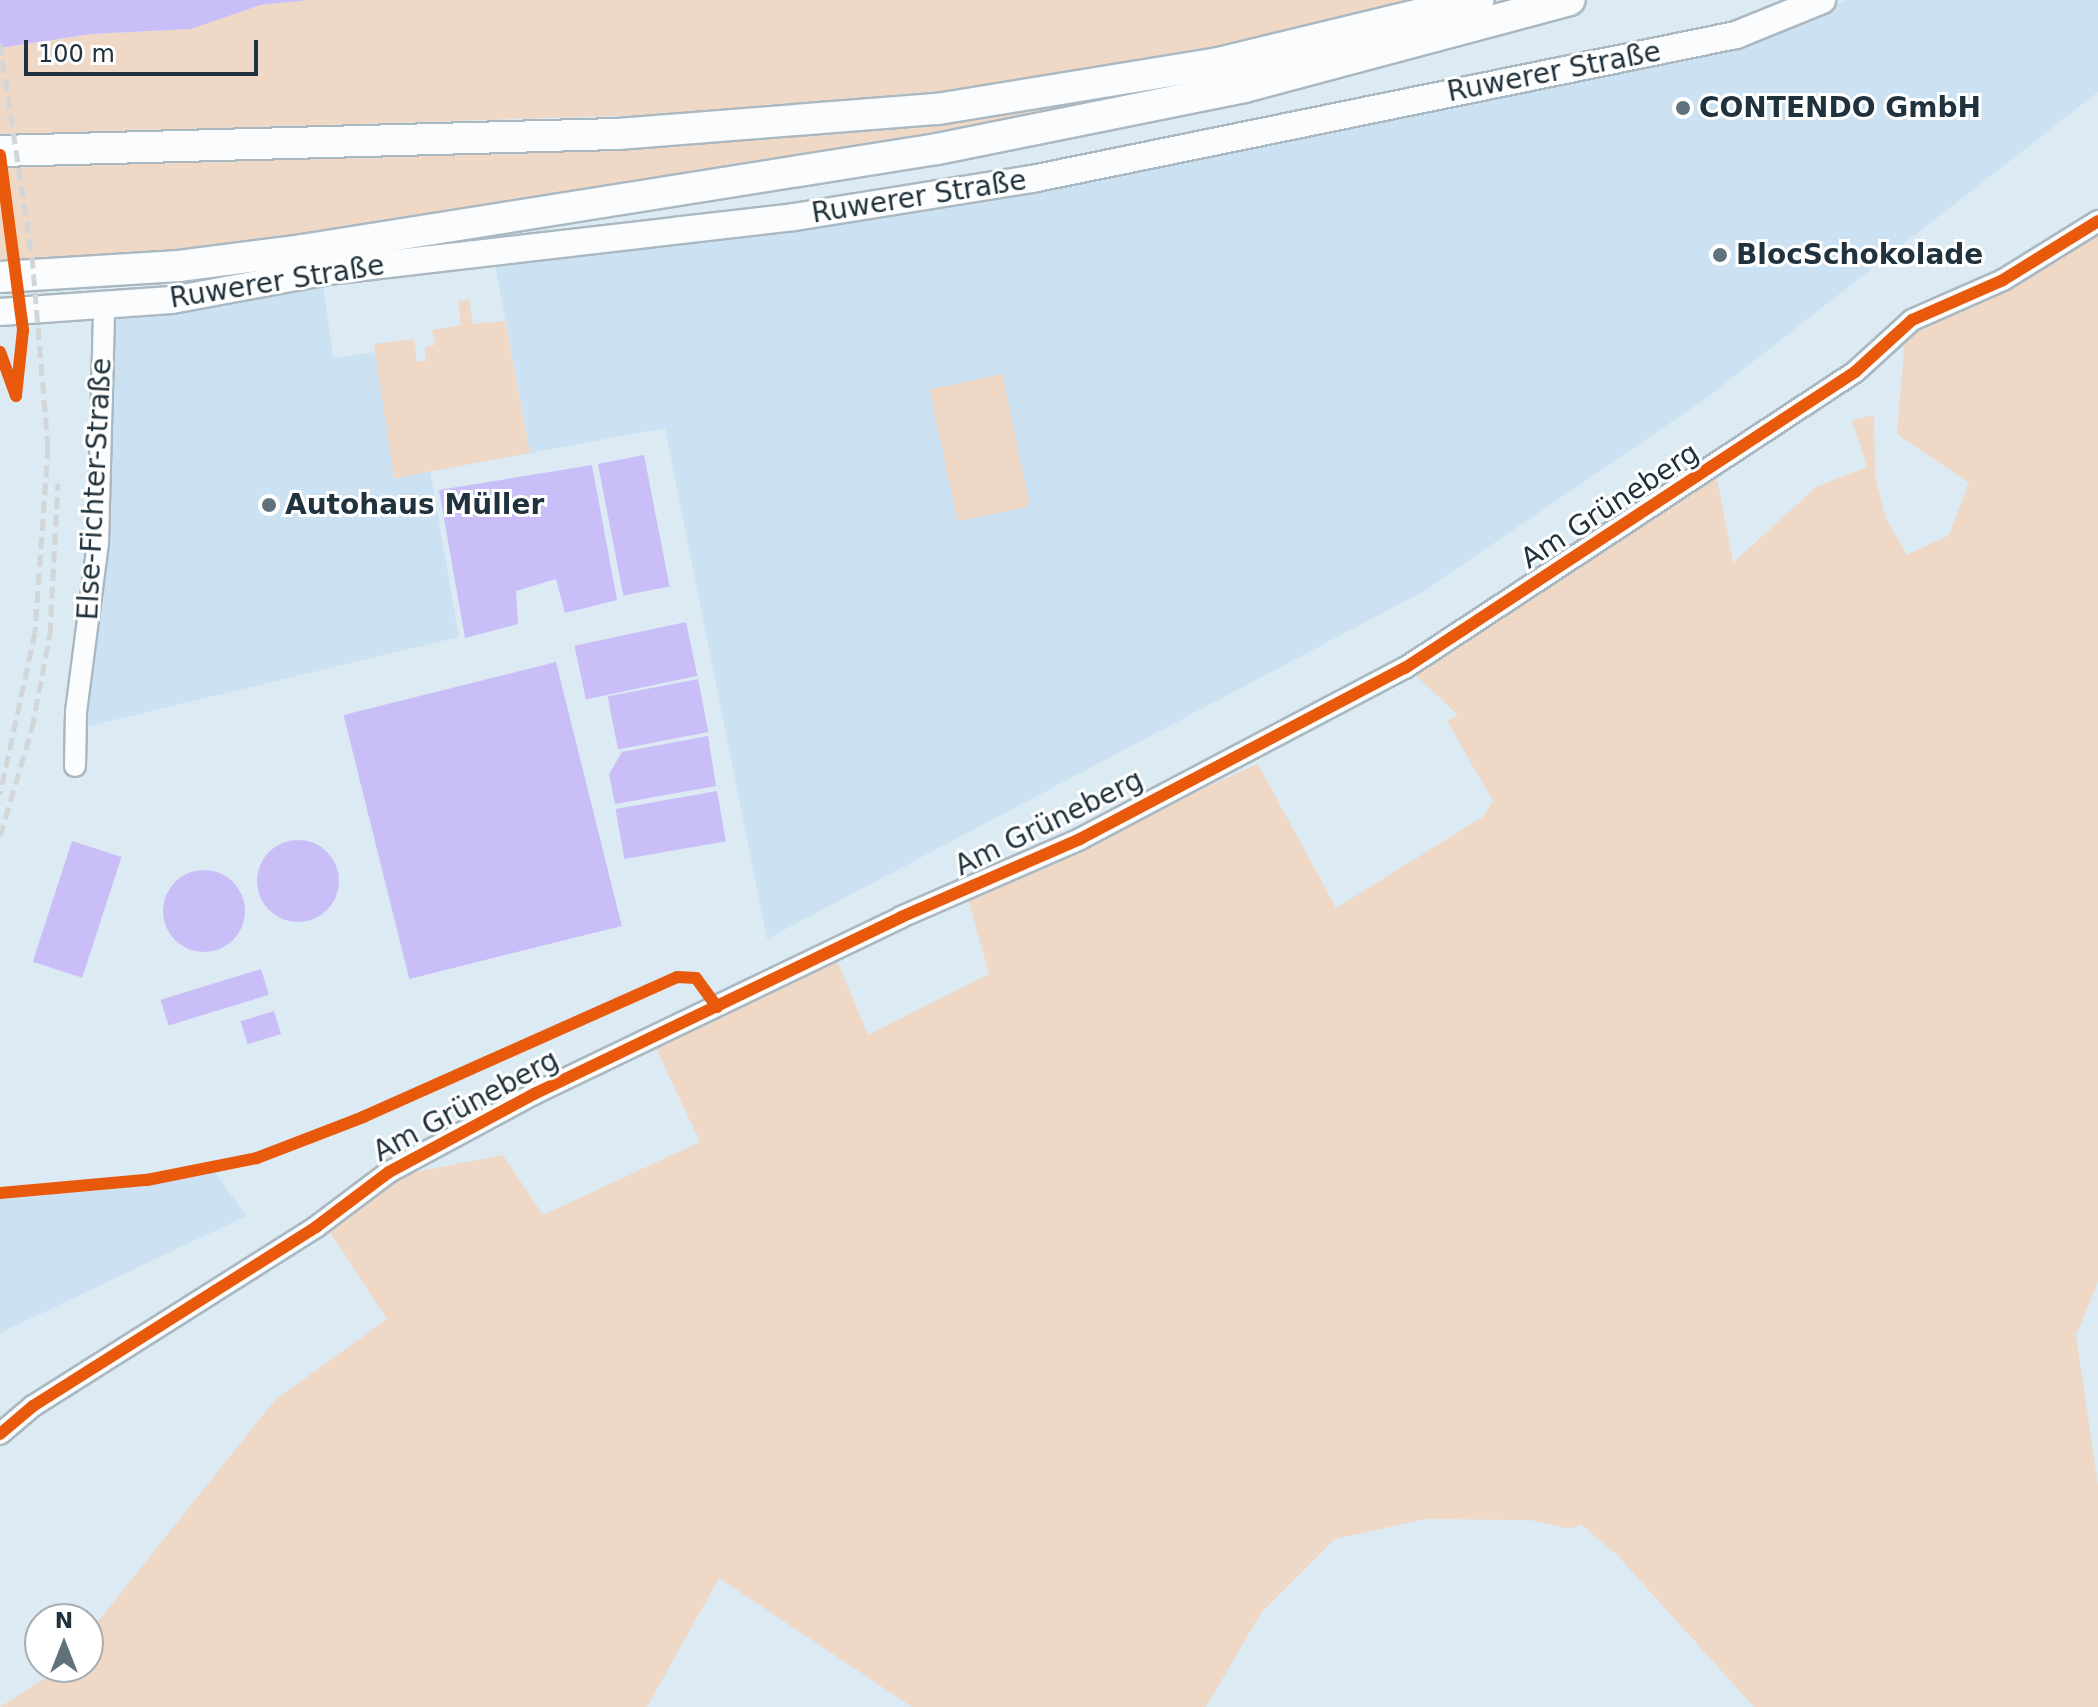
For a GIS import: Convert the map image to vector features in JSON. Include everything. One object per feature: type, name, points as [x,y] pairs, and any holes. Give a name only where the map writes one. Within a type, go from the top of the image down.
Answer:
[{"type":"highway","points":[[0,151],[618,134],[938,109],[1214,64],[1478,0]]},
{"type":"highway","points":[[0,277],[179,266],[302,250],[937,149],[1245,87],[1570,0]]},
{"type":"main road","name":"Ruwerer Straße","points":[[0,312],[172,300],[328,271],[794,217],[1032,179],[1736,35],[1822,0]]},
{"type":"street","name":"Am Grüneberg","points":[[0,1434],[33,1406],[316,1227],[389,1172],[534,1094],[901,917],[1080,839],[1405,668],[1855,372],[1912,320],[2003,280],[2098,221]]},
{"type":"street","name":"Else-Fichter-Straße","points":[[75,766],[76,712],[98,543],[104,307]]},
{"type":"shaded area","points":[[0,0],[309,0],[260,5],[191,29],[91,34],[0,48]]},
{"type":"shaded area","points":[[309,0],[1434,0],[1324,29],[1058,81],[808,110],[0,135],[0,48],[91,34],[191,29],[260,5]]},
{"type":"shaded area","points":[[1847,0],[2098,0],[2098,92],[1705,399],[1424,591],[767,939],[665,428],[530,453],[494,259],[1346,125],[1579,83],[1722,49]]},
{"type":"shaded area","points":[[1238,70],[1043,120],[648,186],[178,254],[0,264],[0,165],[176,161]]},
{"type":"shaded area","points":[[2098,228],[2098,1282],[2076,1335],[2098,1485],[2098,1707],[1754,1707],[1618,1556],[1581,1524],[1570,1529],[1530,1520],[1425,1519],[1335,1539],[1261,1613],[1206,1707],[912,1707],[719,1578],[647,1707],[0,1707],[37,1683],[104,1683],[104,1614],[275,1400],[387,1319],[327,1228],[390,1177],[503,1155],[543,1215],[700,1142],[655,1046],[836,958],[868,1035],[989,974],[967,895],[1258,764],[1336,908],[1484,816],[1493,801],[1447,721],[1458,715],[1412,672],[1716,473],[1733,563],[1816,487],[1867,467],[1852,420],[1874,415],[1875,476],[1886,518],[1907,555],[1949,535],[1969,483],[1897,434],[1905,338]]},
{"type":"shaded area","name":"Autohaus Müller","points":[[323,283],[333,358],[376,352],[394,478],[430,470],[459,637],[81,728],[93,664],[110,317],[254,299]]},
{"type":"shaded area","points":[[469,300],[473,324],[505,321],[530,453],[394,478],[374,344],[414,339],[417,362],[426,361],[425,347],[435,345],[432,330],[461,325],[458,301]]},
{"type":"shaded area","points":[[1002,374],[1030,506],[958,521],[930,389]]},
{"type":"shaded area","points":[[644,455],[670,587],[623,596],[598,464]]},
{"type":"shaded area","points":[[592,465],[617,600],[565,613],[556,579],[516,591],[518,624],[465,638],[439,490]]},
{"type":"shaded area","points":[[686,622],[697,676],[586,700],[574,646]]},
{"type":"shaded area","points":[[556,662],[622,926],[409,979],[344,715]]},
{"type":"shaded area","points":[[698,679],[708,732],[618,750],[608,697]]},
{"type":"shaded area","points":[[708,736],[716,786],[615,804],[609,774],[622,752]]},
{"type":"shaded area","points":[[717,791],[726,841],[624,859],[616,809]]},
{"type":"shaded area","points":[[298,840],[314,843],[327,852],[336,865],[339,881],[336,897],[327,910],[314,919],[298,922],[282,919],[269,910],[260,897],[257,881],[260,865],[269,852],[282,843]]},
{"type":"shaded area","points":[[72,841],[121,857],[82,978],[33,962]]},
{"type":"shaded area","points":[[204,870],[220,873],[233,882],[242,895],[245,911],[242,927],[233,940],[220,949],[204,952],[188,949],[175,940],[166,927],[163,911],[166,895],[175,882],[188,873]]},
{"type":"shaded area","points":[[261,969],[269,995],[168,1026],[161,1000]]},
{"type":"shaded area","points":[[274,1011],[281,1034],[248,1044],[241,1021]]},
{"type":"shaded area","points":[[215,1172],[246,1216],[0,1333],[0,1198]]},
{"type":"railway","points":[[0,43],[32,256],[48,447],[35,632],[0,794]]},
{"type":"railway","points":[[0,836],[32,728],[50,634],[58,483]]},
{"type":"cycle path","points":[[0,155],[23,330],[16,396],[0,352]]},
{"type":"cycle path","points":[[0,1434],[33,1406],[316,1227],[389,1172],[534,1094],[901,917],[1080,839],[1405,668],[1855,372],[1912,320],[2003,280],[2098,221]]},
{"type":"cycle path","points":[[0,1193],[147,1180],[257,1158],[363,1117],[677,977],[696,978],[717,1007]]},
{"type":"place","name":"CONTENDO GmbH","points":[[1683,108]]},
{"type":"place","name":"BlocSchokolade","points":[[1720,255]]},
{"type":"place","name":"Autohaus Müller","points":[[269,505]]}]
